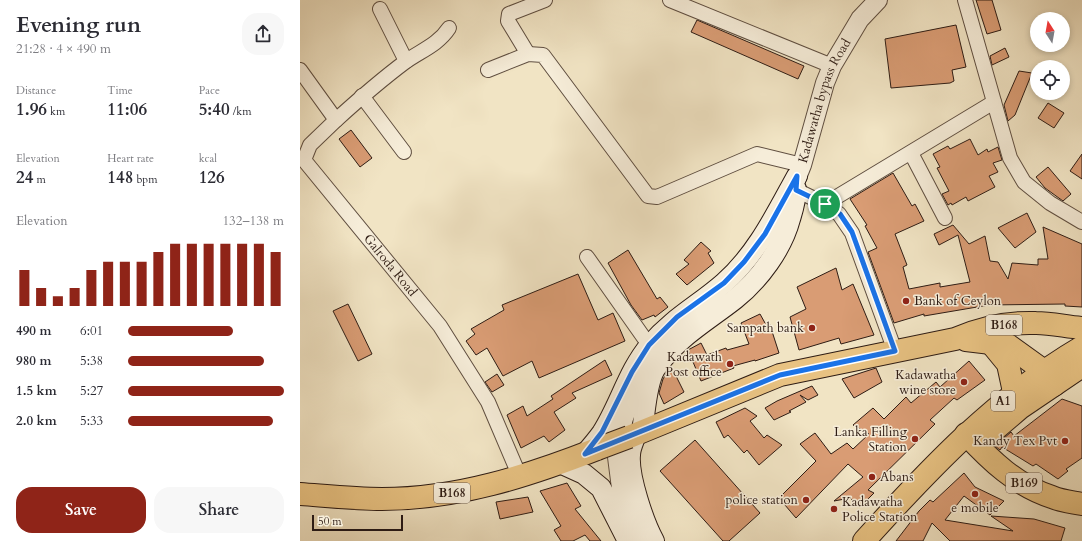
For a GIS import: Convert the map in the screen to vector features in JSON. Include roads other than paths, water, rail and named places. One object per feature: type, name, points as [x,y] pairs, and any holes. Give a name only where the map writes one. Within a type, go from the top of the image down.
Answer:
[{"type":"main road","points":[[591,452],[632,372],[649,345],[677,317],[724,283],[744,262],[765,234],[798,177]]},
{"type":"main road","points":[[654,541],[647,530],[631,473],[630,455],[654,370],[681,339],[737,298],[762,272],[786,234],[796,197],[798,177]]},
{"type":"main road","name":"B168","points":[[300,494],[382,499],[420,497],[449,493],[520,477],[562,464],[780,375],[955,339],[969,333],[1015,324],[1055,324],[1082,328]]},
{"type":"main road","points":[[1055,324],[1079,358]]},
{"type":"main road","name":"B168","points":[[955,339],[1008,345],[1049,378]]},
{"type":"main road","points":[[990,342],[1008,364],[1014,392]]},
{"type":"main road","name":"A1","points":[[884,541],[1014,392],[1049,378],[1079,358]]},
{"type":"main road","name":"A1","points":[[864,541],[971,440],[1020,408],[1049,378]]},
{"type":"main road","name":"B169","points":[[971,440],[1000,468],[1020,481],[1052,497],[1082,504]]},
{"type":"main road","points":[[562,464],[584,474],[600,488],[628,541]]},
{"type":"street","points":[[528,54],[508,21],[509,14],[545,0]]},
{"type":"street","points":[[670,0],[832,66]]},
{"type":"street","name":"Kadawatha bypass Road","points":[[639,541],[628,517],[622,496],[617,465],[616,448],[630,400],[646,364],[678,330],[732,288],[754,265],[776,228],[798,177],[825,83],[832,66],[860,19],[878,0]]},
{"type":"street","points":[[966,0],[1010,158],[1024,182],[1050,203],[1082,222]]},
{"type":"street","points":[[380,9],[406,61]]},
{"type":"street","name":"Galroda Road","points":[[449,28],[442,38],[406,61],[362,96],[310,145],[302,161],[440,326],[488,402],[520,477]]},
{"type":"street","points":[[488,70],[528,54],[543,55],[648,196],[657,197],[757,154],[798,177],[825,204],[840,214],[852,232],[895,351]]},
{"type":"street","points":[[300,70],[336,120]]},
{"type":"street","points":[[362,96],[404,152]]},
{"type":"street","points":[[825,204],[994,102]]},
{"type":"street","points":[[911,152],[945,218]]},
{"type":"street","points":[[587,257],[649,345]]},
{"type":"street","name":"Kadawatha bypass Road","points":[[621,484],[627,494],[634,516],[646,541]]},
{"type":"place","name":"Bank of Ceylon","points":[[906,301]]},
{"type":"place","name":"Sampath bank","points":[[812,328]]},
{"type":"place","name":"Kadawath Post office","points":[[730,364]]},
{"type":"place","name":"Kadawatha wine store","points":[[964,382]]},
{"type":"place","name":"Lanka Filling Station","points":[[915,439]]},
{"type":"place","name":"Kandy Tex Pvt","points":[[1065,441]]},
{"type":"place","name":"Abans","points":[[872,477]]},
{"type":"place","name":"e mobile","points":[[975,494]]},
{"type":"place","name":"police station","points":[[806,500]]},
{"type":"place","name":"Kadawatha Police Station","points":[[834,509]]}]
